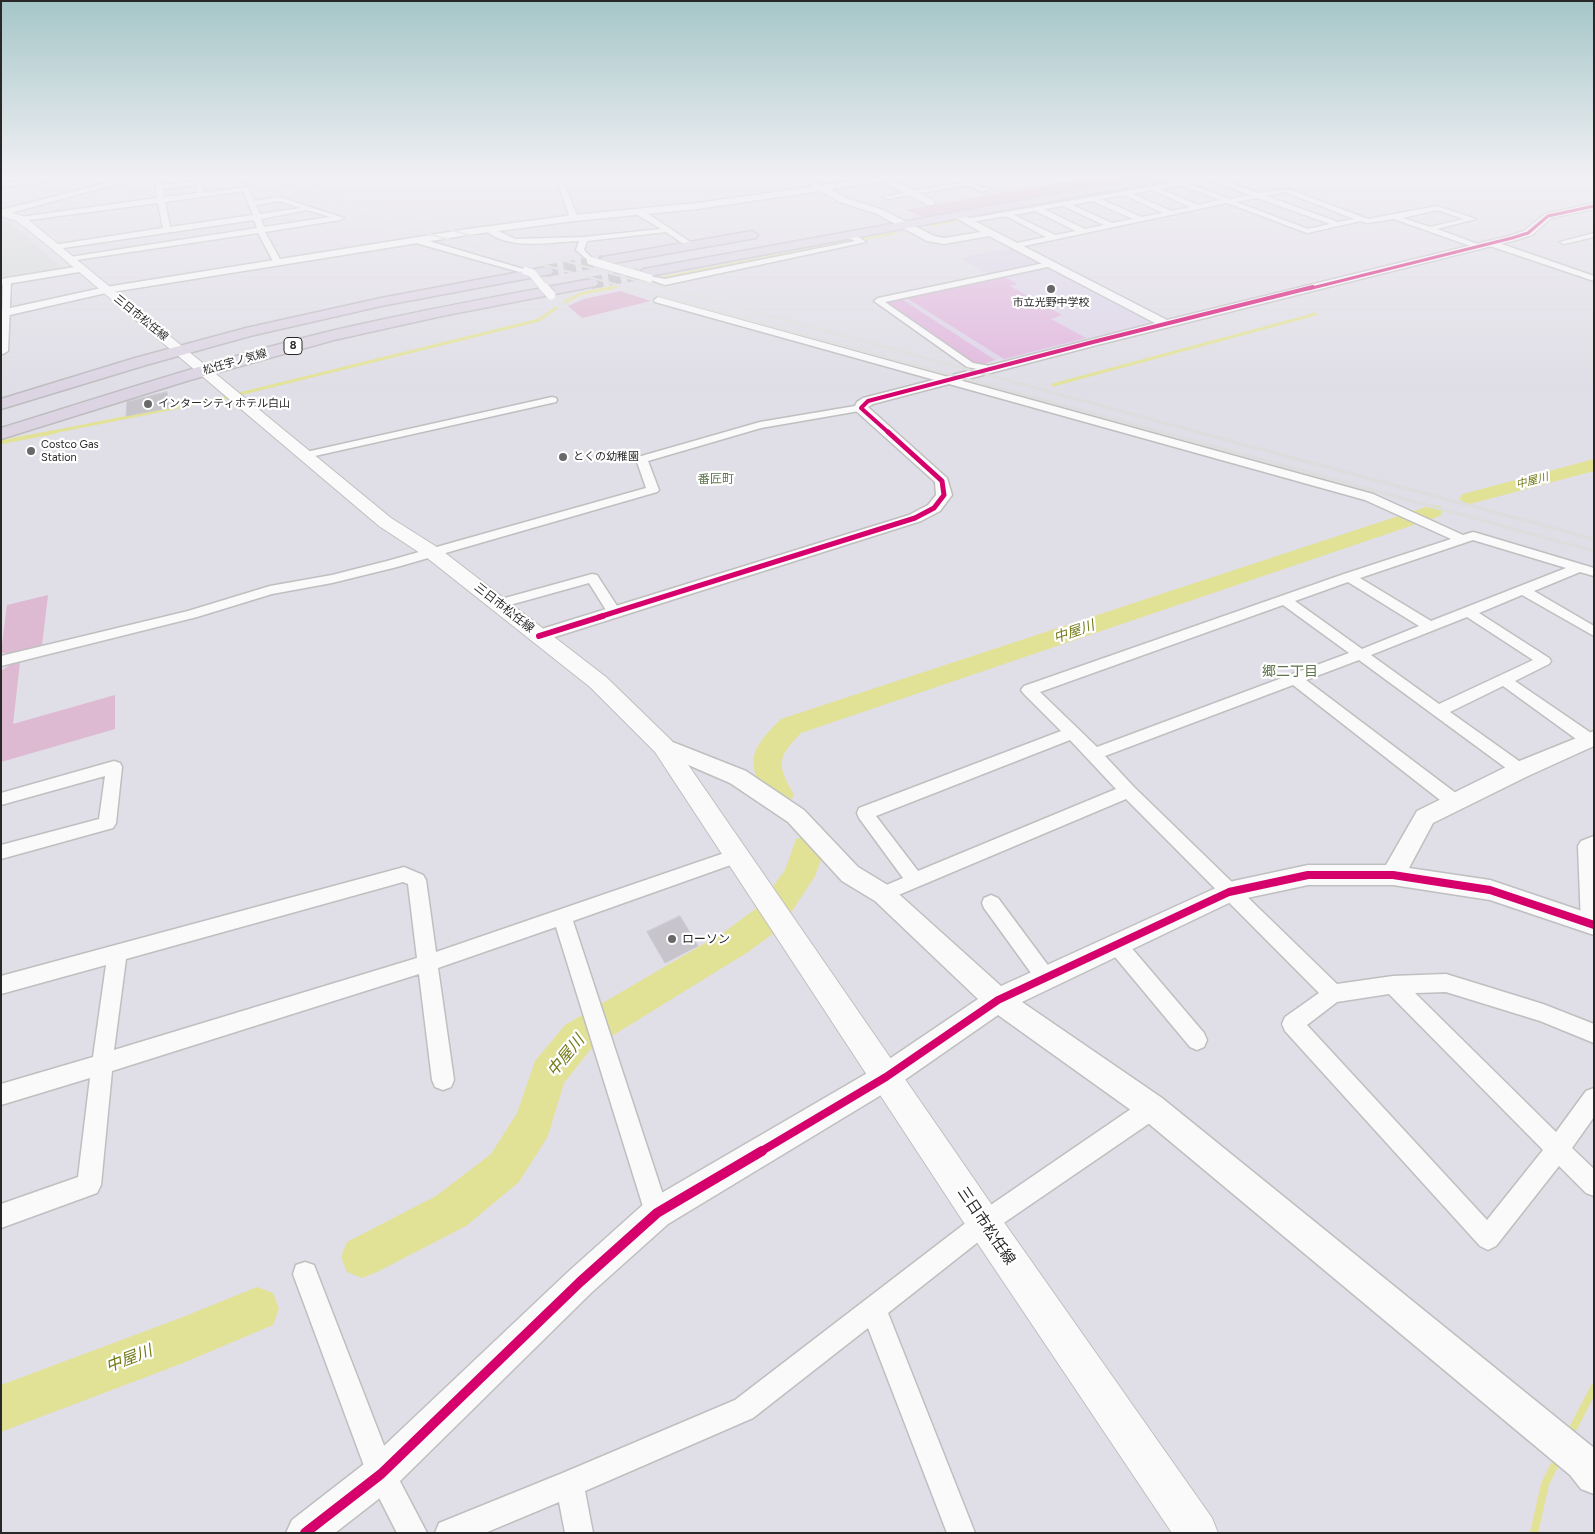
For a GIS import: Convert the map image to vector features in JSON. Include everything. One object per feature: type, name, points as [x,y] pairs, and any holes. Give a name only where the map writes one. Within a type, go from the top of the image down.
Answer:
[{"type":"main road","name":"三日市松任線","points":[[56,247],[385,522],[433,553],[598,682],[663,746],[984,1223],[1197,1533]]},
{"type":"main road","points":[[597,261],[682,247]]},
{"type":"main road","points":[[647,276],[792,247]]},
{"type":"main road","name":"松任宇ノ気線","points":[[1,404],[181,350],[282,324],[411,296],[546,271]]},
{"type":"main road","name":"松任宇ノ気線","points":[[1,434],[296,345],[440,311],[591,283]]},
{"type":"street","points":[[120,247],[121,252]]},
{"type":"street","points":[[70,259],[157,247]]},
{"type":"street","points":[[269,247],[278,263]]},
{"type":"street","points":[[4,313],[106,290],[383,247]]},
{"type":"street","points":[[439,247],[532,273],[551,295]]},
{"type":"street","points":[[581,247],[580,250],[597,261],[647,276]]},
{"type":"street","points":[[1016,247],[1166,324]]},
{"type":"street","points":[[1,661],[192,614],[270,590],[332,579],[433,553],[653,490],[642,459],[760,425],[861,408],[868,401],[1478,247]]},
{"type":"street","points":[[1489,247],[1594,279]]},
{"type":"street","points":[[992,369],[970,365],[878,301],[1049,264]]},
{"type":"street","points":[[3,351],[4,282],[82,269]]},
{"type":"street","points":[[658,300],[1369,497],[1463,540]]},
{"type":"street","points":[[306,455],[552,400]]},
{"type":"street","points":[[539,636],[914,518],[934,508],[944,495],[942,481],[861,408]]},
{"type":"street","points":[[1333,994],[1228,892],[1029,690],[1349,577],[1473,536],[1594,572]]},
{"type":"street","points":[[1094,754],[1359,655],[1579,568]]},
{"type":"street","points":[[1349,577],[1430,627]]},
{"type":"street","points":[[499,604],[592,578],[614,612]]},
{"type":"street","points":[[1523,590],[1594,632]]},
{"type":"street","points":[[1285,600],[1520,770]]},
{"type":"street","points":[[1438,711],[1544,661],[1468,612]]},
{"type":"street","points":[[1295,679],[1455,802]]},
{"type":"street","points":[[1504,680],[1591,739]]},
{"type":"street","points":[[915,881],[865,812],[1072,733]]},
{"type":"street","points":[[1392,875],[1425,817],[1520,770],[1591,739]]},
{"type":"street","points":[[663,746],[738,777],[796,816],[850,874],[883,894],[998,1000],[1152,1108],[1548,1433],[1588,1469]]},
{"type":"street","points":[[1,799],[114,767],[107,823],[1,852]]},
{"type":"street","points":[[883,894],[1128,791]]},
{"type":"street","points":[[305,1533],[381,1474],[580,1282],[658,1213],[886,1077],[998,1000],[1228,892],[1308,875],[1392,875],[1490,890],[1592,924],[1587,846],[1594,843]]},
{"type":"street","points":[[1,1096],[429,963],[563,918],[736,856]]},
{"type":"street","points":[[1,985],[404,874],[417,880],[443,1080]]},
{"type":"street","points":[[991,903],[1046,978]]},
{"type":"street","points":[[563,918],[658,1213]]},
{"type":"street","points":[[1117,944],[1197,1040]]},
{"type":"street","points":[[1,1216],[89,1185],[102,1064],[117,954]]},
{"type":"street","points":[[1594,1034],[1543,1013],[1446,983],[1393,985],[1333,994],[1292,1024],[1488,1238],[1557,1150],[1594,1098]]},
{"type":"street","points":[[1393,985],[1594,1185]]},
{"type":"street","points":[[448,1533],[570,1484],[744,1409],[984,1223],[1152,1108]]},
{"type":"street","points":[[305,1274],[381,1474],[413,1533]]},
{"type":"street","points":[[874,1308],[959,1532]]},
{"type":"street","points":[[570,1484],[578,1533]]},
{"type":"shaded area","points":[[1,247],[38,247],[64,270],[1,280]]},
{"type":"shaded area","points":[[1010,248],[1150,320],[1151,325],[1004,360],[999,359],[983,366],[883,302],[993,277],[960,258]]},
{"type":"shaded area","points":[[1003,276],[1017,284],[1010,286],[1062,315],[1051,319],[1086,338],[1004,359],[905,297]]},
{"type":"shaded area","points":[[620,291],[651,301],[582,318],[568,306],[584,299]]},
{"type":"shaded area","points":[[900,298],[995,360],[980,365],[971,362],[883,301]]},
{"type":"shaded area","points":[[48,595],[42,645],[9,653],[1,653],[7,605]]},
{"type":"shaded area","points":[[20,662],[13,724],[115,695],[115,729],[1,762],[1,671],[11,664]]},
{"type":"building","name":"インターシティホテル白山","points":[[167,392],[169,408],[126,416],[127,402]]},
{"type":"building","name":"ローソン","points":[[680,916],[698,946],[665,963],[647,932]]},
{"type":"waterway","points":[[660,278],[824,247]]},
{"type":"waterway","points":[[565,302],[580,294],[614,287]]},
{"type":"waterway","points":[[608,289],[616,287]]},
{"type":"waterway","points":[[48,433],[219,399],[539,320],[556,308]]},
{"type":"waterway","points":[[1053,385],[1316,314]]},
{"type":"waterway","points":[[2,442],[54,432]]},
{"type":"waterway","name":"中屋川","points":[[1470,498],[1594,465]]},
{"type":"waterway","name":"中屋川","points":[[779,795],[769,774],[767,758],[774,743],[791,726],[1432,511]]},
{"type":"waterway","name":"中屋川","points":[[362,1257],[451,1211],[505,1168],[534,1122],[548,1074],[578,1037],[736,942],[769,918],[799,876],[807,855],[807,848]]},
{"type":"waterway","name":"中屋川","points":[[1,1409],[183,1340],[257,1309]]},
{"type":"waterway","points":[[1570,1434],[1594,1388]]},
{"type":"waterway","points":[[1534,1533],[1545,1484],[1558,1458]]},
{"type":"tunnel","points":[[546,271],[603,261]]},
{"type":"tunnel","points":[[591,283],[644,273]]},
{"type":"railway","points":[[475,247],[633,289]]},
{"type":"railway","points":[[512,247],[668,289]]},
{"type":"railway","points":[[628,287],[1164,433]]},
{"type":"railway","points":[[663,287],[1202,433]]},
{"type":"railway","points":[[1160,432],[1594,551]]},
{"type":"railway","points":[[1197,432],[1594,539]]},
{"type":"cycle path","points":[[539,636],[915,518],[934,508],[944,495],[942,481],[861,408],[868,401],[1093,342],[1477,247]]},
{"type":"cycle path","points":[[305,1533],[381,1474],[580,1282],[657,1213],[886,1077],[998,1000],[1229,892],[1308,875],[1393,875],[1490,890],[1594,925]]},
{"type":"place","name":"市立光野中学校","points":[[1051,289]]},
{"type":"place","name":"インターシティホテル白山","points":[[148,404]]},
{"type":"place","name":"Costco Gas Station","points":[[31,451]]},
{"type":"place","name":"とくの幼稚園","points":[[563,457]]},
{"type":"place","name":"ローソン","points":[[672,939]]},
{"type":"district","name":"番匠町","points":[[716,479]]},
{"type":"district","name":"郷二丁目","points":[[1290,672]]}]
